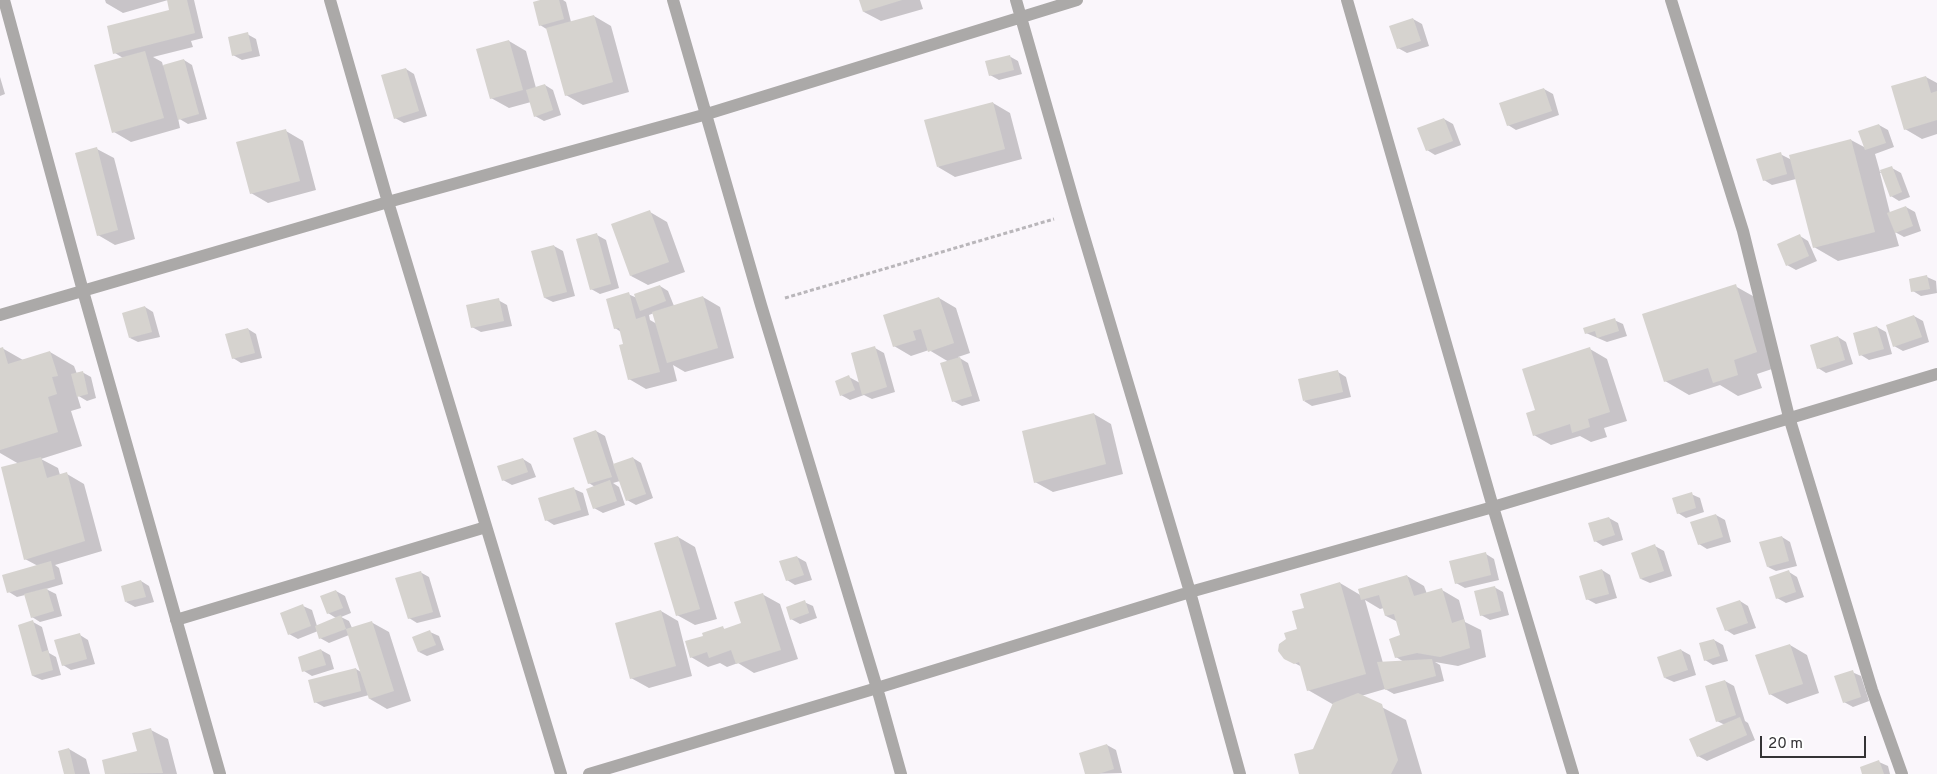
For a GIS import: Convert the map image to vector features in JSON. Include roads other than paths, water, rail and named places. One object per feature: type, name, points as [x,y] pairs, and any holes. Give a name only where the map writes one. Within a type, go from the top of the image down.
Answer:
[{"type":"street","points":[[4,0],[83,291],[220,774]]},
{"type":"street","points":[[330,0],[388,202],[561,774]]},
{"type":"street","points":[[674,0],[761,305],[877,688],[901,774]]},
{"type":"street","points":[[1016,0],[1077,213],[1190,592],[1240,774]]},
{"type":"street","points":[[0,316],[388,202],[707,114],[1077,0]]},
{"type":"street","points":[[1347,0],[1493,507],[1573,774]]},
{"type":"street","points":[[1671,0],[1743,231],[1790,417],[1872,690],[1902,774]]},
{"type":"street","points":[[589,774],[1190,592],[1493,507],[1937,374]]},
{"type":"street","points":[[176,620],[486,527]]}]
